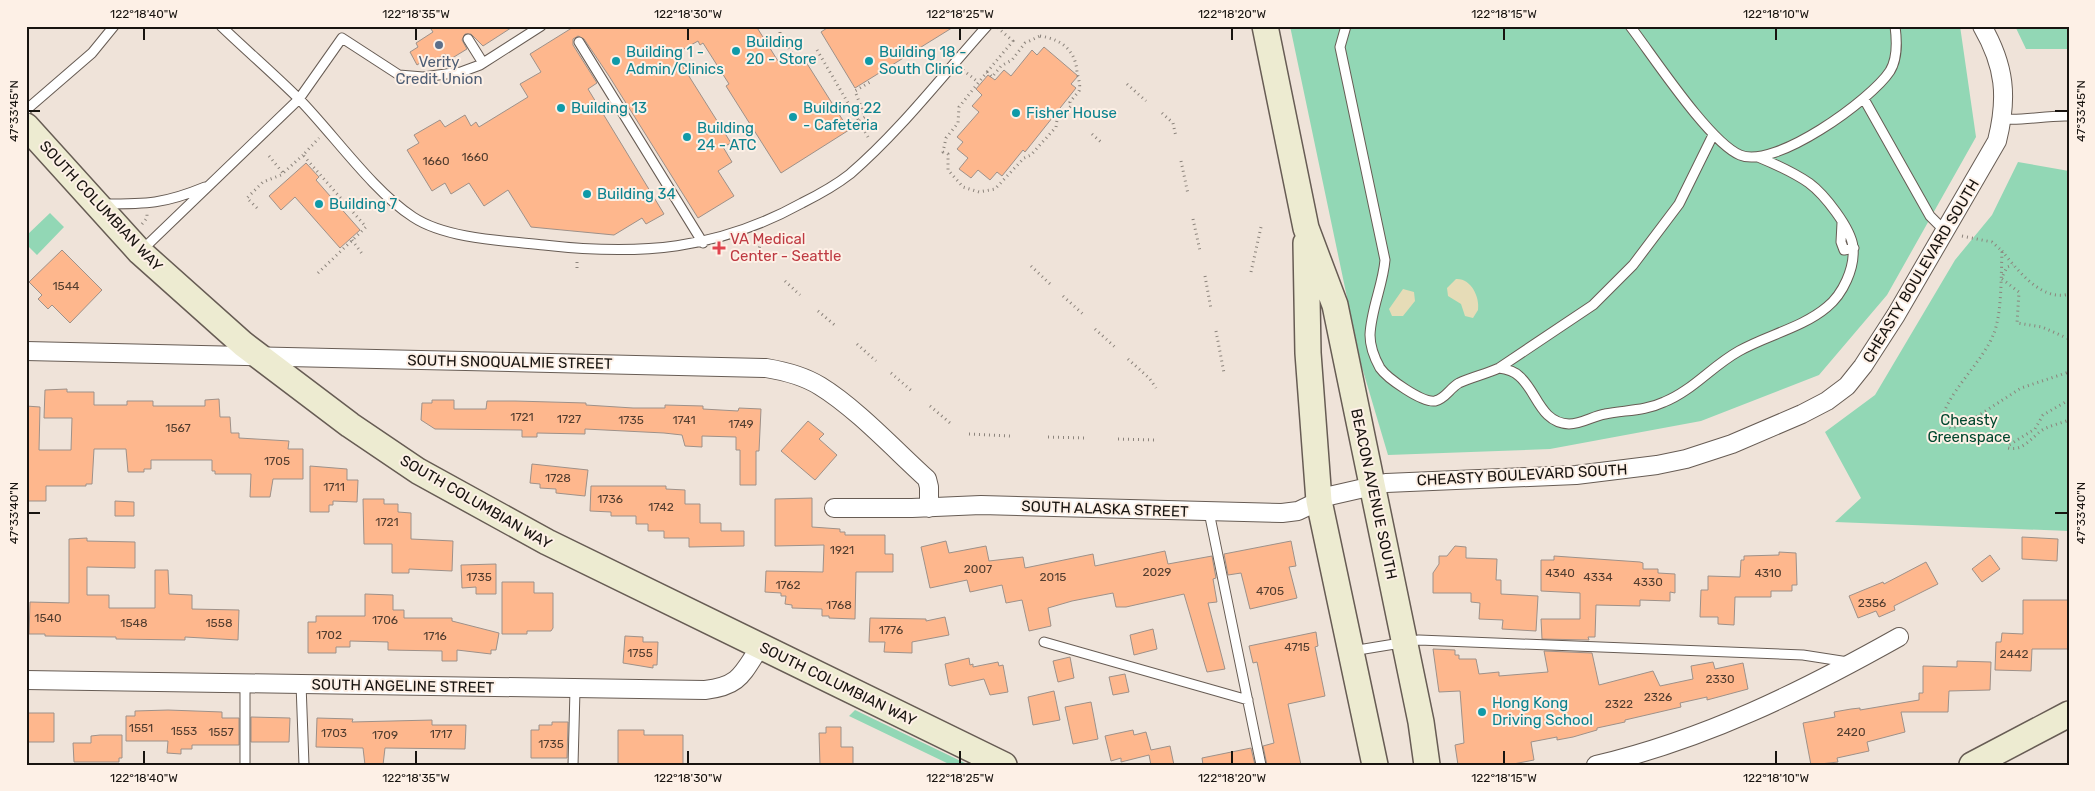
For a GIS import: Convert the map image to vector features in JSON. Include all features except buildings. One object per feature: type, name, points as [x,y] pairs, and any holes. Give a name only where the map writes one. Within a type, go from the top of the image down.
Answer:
[{"type":"main road","name":"BEACON AVENUE SOUTH","points":[[1265,26],[1306,228],[1335,305],[1404,642],[1427,765]]},
{"type":"main road","name":"SOUTH COLUMBIAN WAY","points":[[26,126],[140,252],[258,357],[350,425],[439,483],[546,542],[1004,765]]},
{"type":"main road","name":"BEACON AVENUE SOUTH","points":[[1306,228],[1308,353],[1319,501],[1374,765]]},
{"type":"main road","points":[[1972,765],[2069,714]]},
{"type":"street","name":"CHEASTY BOULEVARD SOUTH","points":[[1371,486],[1408,481],[1584,474],[1657,465],[1686,459],[1732,444],[1802,414],[1827,401],[1847,386],[1863,366],[1896,315],[1997,142],[2003,119],[2005,96],[2001,71],[1993,45],[1982,26]]},
{"type":"street","name":"SOUTH SNOQUALMIE STREET","points":[[26,351],[756,367],[780,370],[818,384],[835,396],[927,479],[930,508]]},
{"type":"street","name":"SOUTH ALASKA STREET","points":[[834,508],[930,508],[981,505],[1282,513],[1298,511],[1329,496],[1371,486]]},
{"type":"street","points":[[1596,765],[1645,752],[1713,730],[1855,663],[1899,638]]},
{"type":"street","name":"SOUTH ANGELINE STREET","points":[[26,680],[575,690],[718,689],[730,686],[738,679],[760,647]]},
{"type":"lane","points":[[104,26],[107,36]]},
{"type":"lane","points":[[26,110],[92,53],[114,26]]},
{"type":"lane","points":[[220,26],[299,99],[399,207],[415,219],[453,233],[578,249],[635,251],[703,243],[739,232],[777,217],[848,175],[882,143],[987,26]]},
{"type":"lane","points":[[140,252],[299,99],[342,38],[399,75],[423,77],[461,72],[483,63],[542,26]]},
{"type":"lane","points":[[1346,26],[1340,47],[1385,260],[1384,275],[1372,320],[1370,336],[1373,352],[1381,369],[1393,380],[1411,393],[1433,402],[1442,398],[1458,384],[1483,376],[1499,368],[1593,306],[1634,265],[1679,204],[1713,135]]},
{"type":"lane","points":[[1499,368],[1518,375],[1547,414],[1554,420],[1566,424],[1578,423],[1602,414],[1644,409],[1665,402],[1739,351],[1808,319],[1827,307],[1842,289],[1850,271],[1854,248],[1834,208],[1810,184],[1758,157],[1740,156],[1713,135],[1630,26]]},
{"type":"lane","points":[[1758,157],[1818,132],[1846,114],[1864,99],[1890,70],[1897,40],[1896,26]]},
{"type":"lane","points":[[468,39],[483,63]]},
{"type":"lane","points":[[579,42],[703,243]]},
{"type":"lane","points":[[1864,99],[1930,216],[1943,232]]},
{"type":"lane","points":[[2003,119],[2018,120],[2051,115],[2069,116]]},
{"type":"lane","points":[[96,204],[150,204],[168,201],[210,184]]},
{"type":"lane","points":[[1209,512],[1261,765]]},
{"type":"lane","points":[[1350,651],[1419,640],[1803,655],[1855,663]]},
{"type":"lane","points":[[1044,642],[1248,700]]},
{"type":"lane","points":[[245,683],[245,765]]},
{"type":"lane","points":[[301,684],[304,765]]},
{"type":"lane","points":[[573,765],[575,690]]},
{"type":"path","points":[[987,72],[992,77],[1001,66],[1012,60],[1025,42],[1031,38],[1043,36],[1072,50],[1077,64],[1080,87],[1070,102],[1071,106],[1056,120],[1056,127],[1031,155],[1024,158],[1000,186],[988,192],[971,191],[963,187],[948,170],[948,154],[943,152],[946,138],[958,123],[959,107],[978,82],[1014,41],[996,26]]},
{"type":"path","points":[[780,32],[780,41],[788,47],[800,65]]},
{"type":"path","points":[[817,50],[868,136]]},
{"type":"path","points":[[968,74],[978,82]]},
{"type":"path","points":[[860,121],[865,118],[855,91],[870,82]]},
{"type":"path","points":[[1127,84],[1146,101]]},
{"type":"path","points":[[1162,113],[1173,123],[1176,137]]},
{"type":"path","points":[[1092,134],[1102,143]]},
{"type":"path","points":[[257,208],[247,198],[263,182],[283,173],[319,137]]},
{"type":"path","points":[[303,155],[366,227],[318,273]]},
{"type":"path","points":[[268,156],[283,173]]},
{"type":"path","points":[[1181,161],[1188,194]]},
{"type":"path","points":[[142,224],[147,218]]},
{"type":"path","points":[[1193,219],[1200,251]]},
{"type":"path","points":[[1250,272],[1260,227]]},
{"type":"path","points":[[764,231],[759,249],[762,254],[769,257],[769,260]]},
{"type":"path","points":[[1943,232],[1973,236],[1992,242],[2032,283],[2048,293],[2069,294]]},
{"type":"path","points":[[352,240],[364,255]]},
{"type":"path","points":[[2002,251],[1995,332],[1976,366],[1948,401],[1942,412],[1942,422],[1951,428],[1964,425],[2021,388],[2069,372]]},
{"type":"path","points":[[2001,278],[2007,267],[2014,265]]},
{"type":"path","points":[[1031,266],[1050,284]]},
{"type":"path","points":[[1205,276],[1211,309]]},
{"type":"path","points":[[2001,278],[2019,292],[2017,323],[2042,327],[2069,339]]},
{"type":"path","points":[[785,282],[800,295]]},
{"type":"path","points":[[1063,296],[1084,315]]},
{"type":"path","points":[[818,311],[838,327]]},
{"type":"path","points":[[1096,329],[1116,348]]},
{"type":"path","points":[[1216,331],[1224,372]]},
{"type":"path","points":[[857,344],[876,361]]},
{"type":"path","points":[[1128,359],[1150,379],[1156,388]]},
{"type":"path","points":[[892,373],[913,392]]},
{"type":"path","points":[[2069,400],[2044,415],[2035,429],[2016,440],[2008,448],[2013,450],[2026,444],[2044,429],[2069,420]]},
{"type":"path","points":[[930,406],[950,423]]},
{"type":"path","points":[[969,434],[1011,436]]},
{"type":"path","points":[[1048,437],[1088,438]]},
{"type":"path","points":[[1118,439],[1155,440]]},
{"type":"green space","points":[[1290,26],[1960,26],[1976,137],[1887,295],[1819,375],[1701,421],[1550,449],[1388,455],[1361,364]]},
{"type":"green space","points":[[2015,26],[2069,26],[2069,49],[2026,49]]},
{"type":"green space","name":"Cheasty Greenspace","points":[[2018,162],[2069,171],[2069,531],[1835,522],[1861,498],[1825,432],[1875,395],[1955,260],[1992,215]]},
{"type":"green space","points":[[50,213],[64,227],[37,255],[26,244],[26,236]]},
{"type":"green space","points":[[855,710],[969,765],[951,765],[849,716]]},
{"type":"sand","points":[[1456,279],[1470,285],[1476,294],[1478,310],[1473,318],[1465,316],[1461,304],[1448,296],[1447,288]]},
{"type":"sand","points":[[1403,289],[1414,292],[1415,301],[1403,316],[1392,316],[1389,309]]},
{"type":"place","name":"Verity Credit Union","points":[[439,45]]},
{"type":"place","name":"Building 20 - Store","points":[[736,51]]},
{"type":"place","name":"Building 1 - Admin/Clinics","points":[[616,61]]},
{"type":"place","name":"Building 18 - South Clinic","points":[[869,61]]},
{"type":"place","name":"Building 13","points":[[561,108]]},
{"type":"place","name":"Fisher House","points":[[1016,113]]},
{"type":"place","name":"Building 22 - Cafeteria","points":[[793,117]]},
{"type":"place","name":"Building 24 - ATC","points":[[687,137]]},
{"type":"place","name":"Building 34","points":[[587,194]]},
{"type":"place","name":"Building 7","points":[[319,204]]},
{"type":"place","name":"VA Medical Center - Seattle","points":[[719,248]]},
{"type":"place","name":"Hong Kong Driving School","points":[[1482,712]]}]
